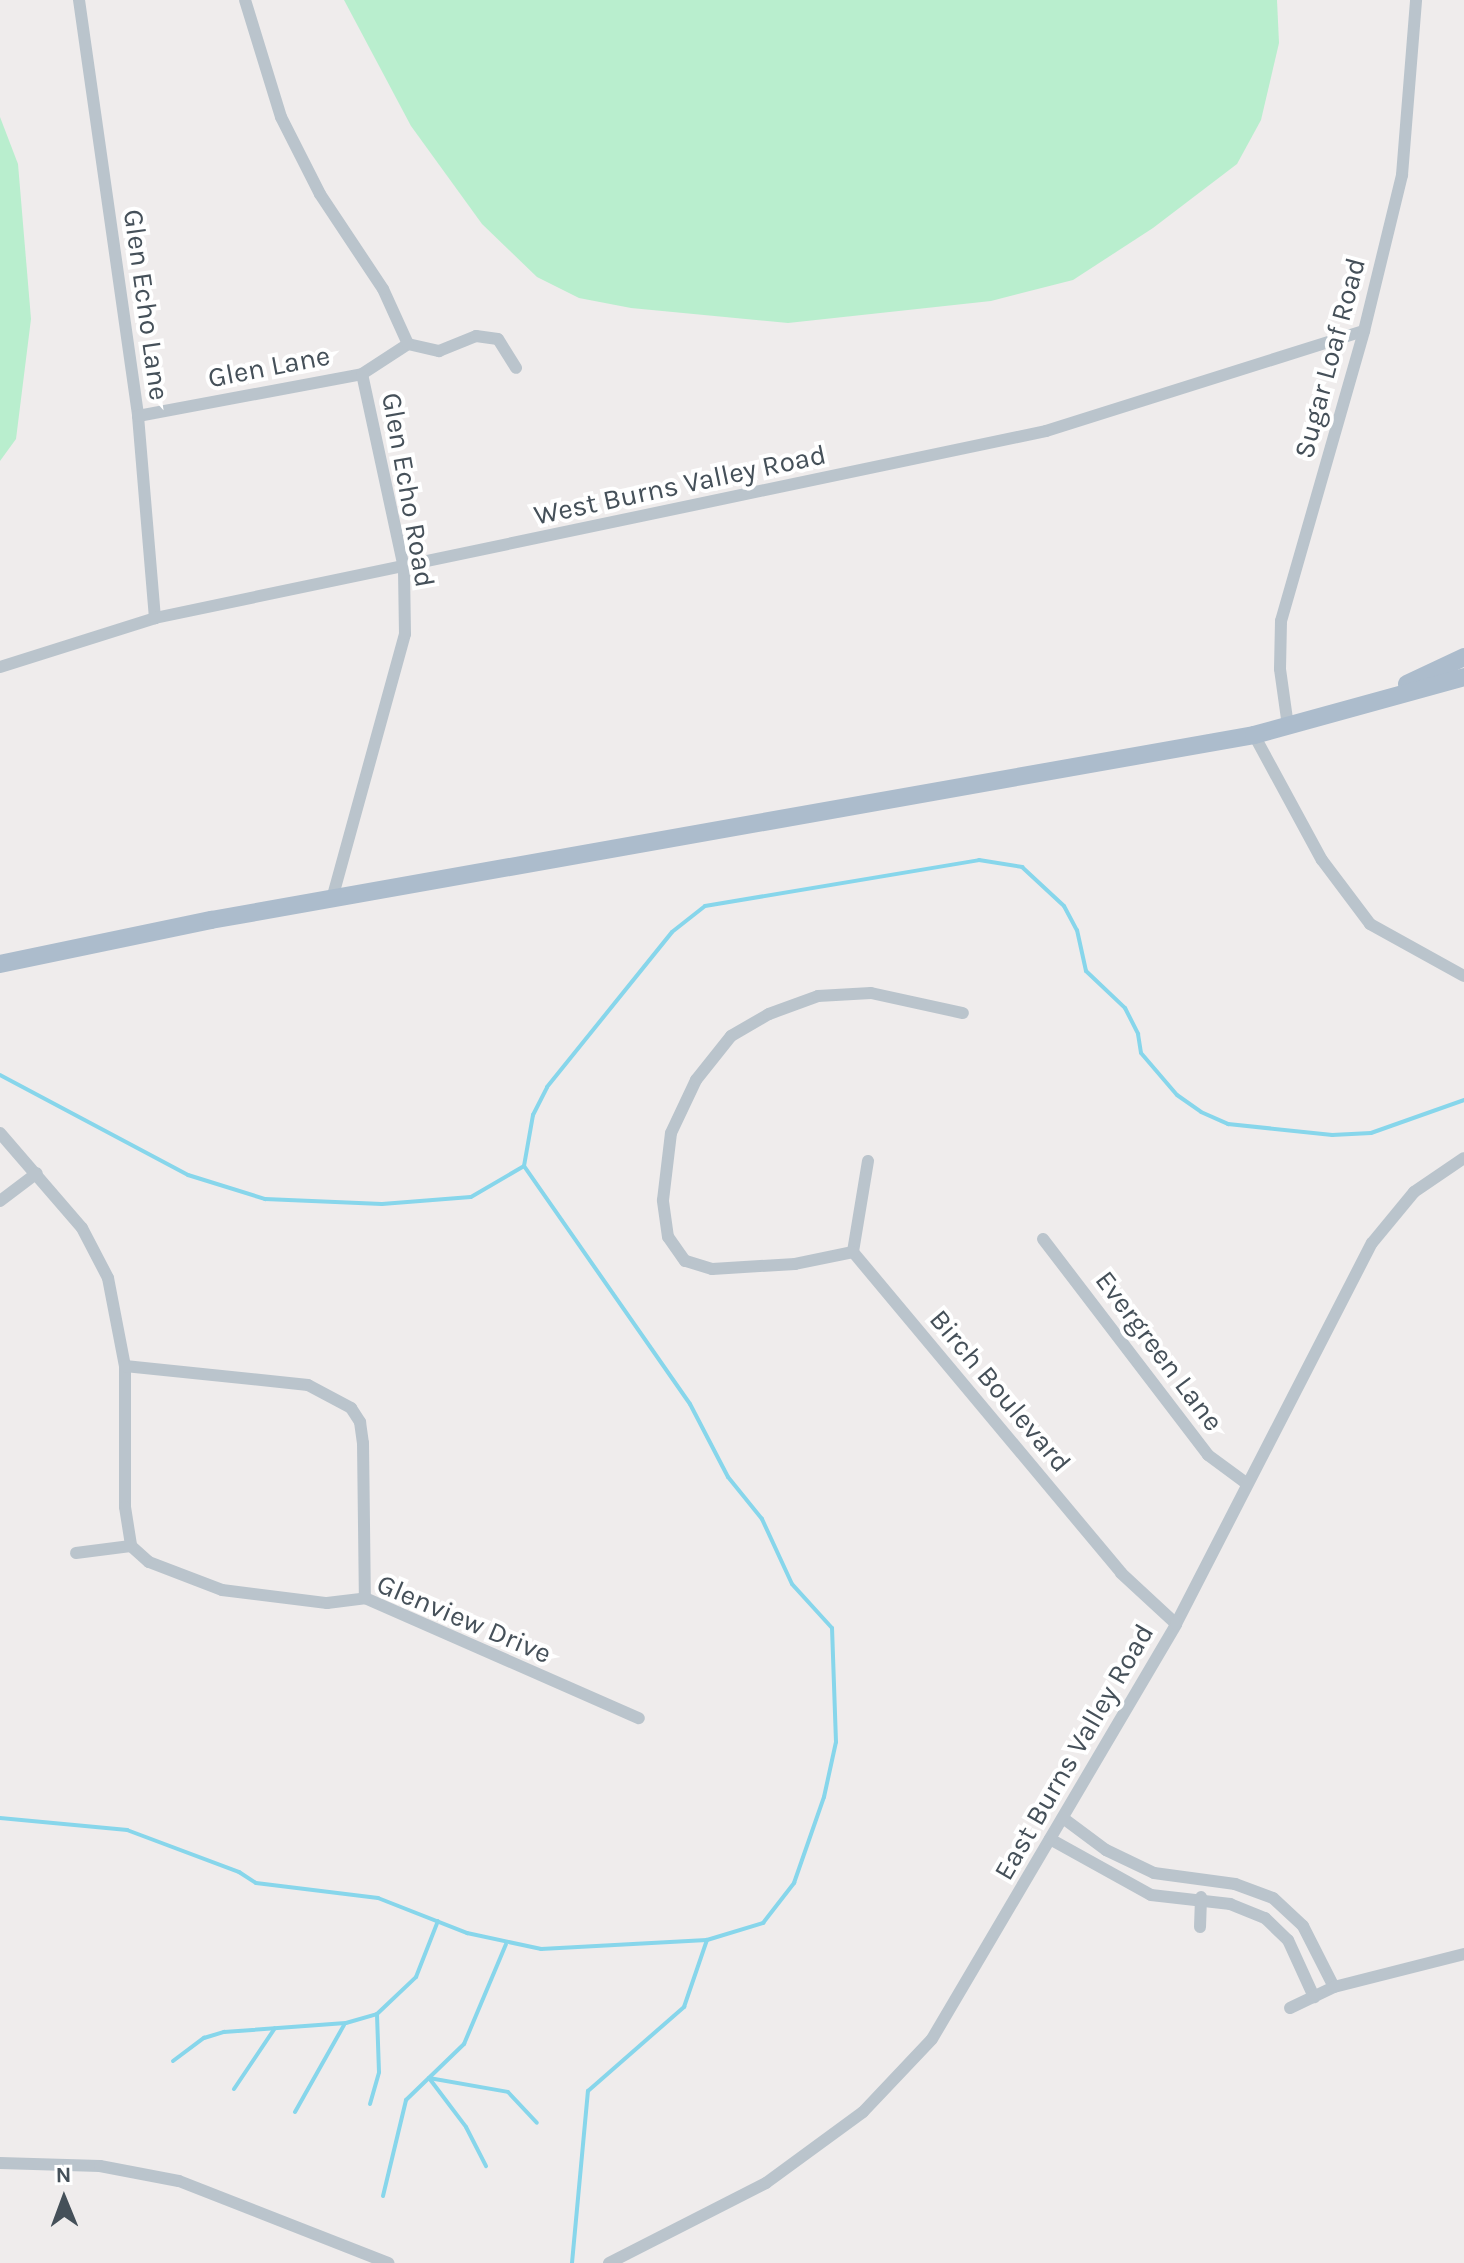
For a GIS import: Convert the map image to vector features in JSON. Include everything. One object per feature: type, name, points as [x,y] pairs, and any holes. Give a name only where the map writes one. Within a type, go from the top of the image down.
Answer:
[{"type":"main road","points":[[1354,710],[1464,657]]},
{"type":"main road","points":[[0,964],[332,899],[1254,735],[1354,710],[1464,677]]},
{"type":"street","name":"Glen Echo Lane","points":[[79,0],[138,416],[155,618]]},
{"type":"street","points":[[245,0],[281,117],[320,194],[383,289],[408,344],[439,351],[476,336],[498,339],[516,368]]},
{"type":"street","name":"Sugar Loaf Road","points":[[1288,726],[1280,669],[1281,621],[1364,331],[1402,175],[1416,0]]},
{"type":"street","name":"West Burns Valley Road","points":[[0,667],[155,618],[1046,431],[1364,331]]},
{"type":"street","name":"Glen Echo Road","points":[[332,899],[405,634],[404,568],[362,374],[408,344]]},
{"type":"street","name":"Glen Lane","points":[[138,416],[362,374]]},
{"type":"street","points":[[1254,735],[1322,860],[1370,924],[1464,976]]},
{"type":"street","points":[[868,1161],[853,1252],[767,1266],[712,1269],[685,1261],[668,1237],[663,1200],[671,1133],[696,1080],[731,1036],[769,1014],[818,996],[871,993],[963,1013]]},
{"type":"street","points":[[0,1133],[37,1173],[97,1254],[108,1278],[125,1366],[125,1507],[131,1546],[76,1553]]},
{"type":"street","name":"East Burns Valley Road","points":[[609,2263],[766,2183],[863,2112],[932,2039],[1176,1624],[1372,1243],[1414,1192],[1464,1158]]},
{"type":"street","points":[[0,1201],[37,1173]]},
{"type":"street","name":"Evergreen Lane","points":[[1043,1239],[1208,1455],[1246,1483]]},
{"type":"street","name":"Birch Boulevard","points":[[853,1252],[1121,1573],[1176,1624]]},
{"type":"street","points":[[125,1366],[308,1385],[351,1408],[360,1422],[363,1443],[365,1598]]},
{"type":"street","name":"Glenview Drive","points":[[131,1546],[149,1562],[222,1590],[327,1603],[365,1598],[639,1718]]},
{"type":"street","points":[[1063,1818],[1127,1861],[1171,1878],[1235,1884],[1273,1898],[1303,1926],[1334,1987]]},
{"type":"street","points":[[1050,1839],[1151,1895],[1246,1908],[1279,1930],[1314,1997]]},
{"type":"street","points":[[1200,1927],[1202,1882]]},
{"type":"street","points":[[1290,2008],[1334,1987],[1464,1954]]},
{"type":"street","points":[[0,2163],[100,2166],[179,2181],[388,2263]]},
{"type":"green space","points":[[344,0],[1277,0],[1279,43],[1261,120],[1237,164],[1153,228],[1073,280],[991,301],[788,323],[631,308],[579,298],[537,277],[482,224],[411,126]]},
{"type":"green space","points":[[0,117],[18,164],[31,319],[16,439],[0,461]]},
{"type":"waterway","points":[[0,1818],[127,1830],[239,1872],[256,1883],[378,1898],[467,1933],[541,1949],[707,1940],[763,1923],[794,1883],[824,1797],[836,1742],[832,1628],[792,1584],[762,1519],[728,1477],[690,1404],[524,1166],[533,1115],[547,1087],[672,932],[705,906],[979,860],[1022,867],[1064,906],[1077,930],[1086,971],[1125,1008],[1138,1034],[1141,1053],[1177,1095],[1201,1112],[1228,1124],[1332,1135],[1371,1133],[1464,1100]]},
{"type":"waterway","points":[[0,1075],[188,1175],[265,1199],[382,1204],[471,1197],[524,1166]]},
{"type":"waterway","points":[[173,2061],[204,2038],[224,2032],[346,2023],[377,2014],[416,1977],[438,1921]]},
{"type":"waterway","points":[[572,2263],[588,2091],[684,2007],[707,1940]]},
{"type":"waterway","points":[[383,2196],[406,2100],[464,2044],[506,1944]]},
{"type":"waterway","points":[[370,2104],[379,2072],[377,2014]]},
{"type":"waterway","points":[[295,2112],[344,2025]]},
{"type":"waterway","points":[[234,2089],[275,2028]]},
{"type":"waterway","points":[[429,2078],[508,2092],[537,2123]]},
{"type":"waterway","points":[[429,2078],[466,2127],[486,2166]]}]
